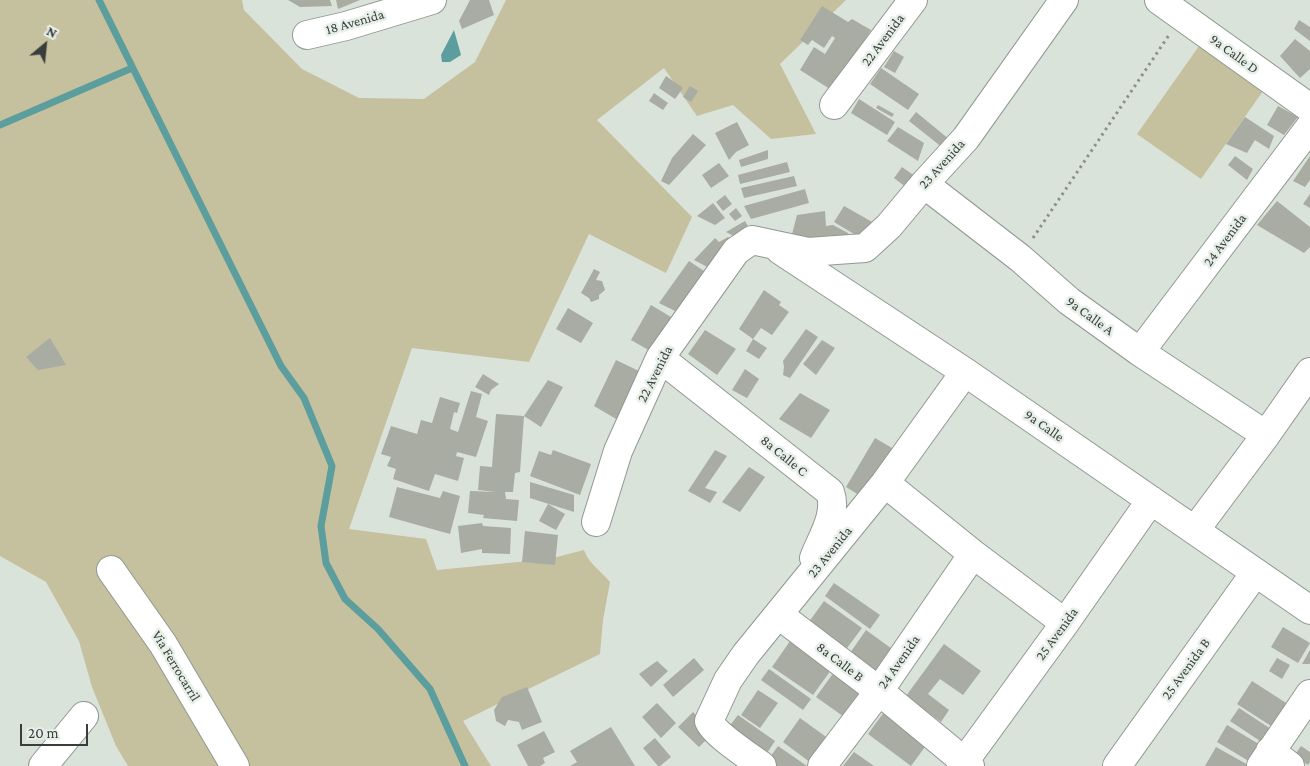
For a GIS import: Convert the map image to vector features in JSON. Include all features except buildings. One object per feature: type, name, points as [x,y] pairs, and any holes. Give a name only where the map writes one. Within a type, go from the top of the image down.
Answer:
[{"type":"street","name":"18 Avenida","points":[[307,35],[346,26],[432,0]]},
{"type":"street","name":"22 Avenida","points":[[834,105],[913,0]]},
{"type":"street","name":"23 Avenida","points":[[775,246],[808,252],[865,248],[889,226],[966,138],[1064,0]]},
{"type":"street","name":"9a Calle D","points":[[1159,0],[1310,108]]},
{"type":"street","name":"24 Avenida","points":[[1140,352],[1310,127]]},
{"type":"street","name":"9a Calle A","points":[[924,184],[1020,258],[1069,301],[1140,352],[1266,435]]},
{"type":"street","name":"22 Avenida","points":[[596,522],[618,451],[660,358],[736,251],[752,240],[775,246]]},
{"type":"street","name":"9a Calle","points":[[775,246],[965,372],[1310,610]]},
{"type":"street","name":"8a Calle C","points":[[660,358],[830,492],[833,502],[832,513],[802,586]]},
{"type":"street","name":"23 Avenida","points":[[762,766],[719,733],[709,722],[728,680],[746,654],[884,484],[965,372]]},
{"type":"street","points":[[1195,530],[1310,372]]},
{"type":"street","points":[[884,484],[1065,623]]},
{"type":"street","name":"25 Avenida","points":[[965,765],[1151,500]]},
{"type":"street","name":"24 Avenida","points":[[822,766],[879,691],[973,554]]},
{"type":"street","name":"Via Ferrocarril","points":[[111,570],[163,644],[235,766]]},
{"type":"street","name":"25 Avenida B","points":[[1117,766],[1255,573]]},
{"type":"street","name":"8a Calle B","points":[[779,615],[879,691],[965,765]]},
{"type":"street","points":[[1274,761],[1310,694]]},
{"type":"street","points":[[43,766],[84,716]]},
{"type":"path","points":[[1020,258],[1182,16]]},
{"type":"shaded area","points":[[0,0],[242,0],[244,10],[302,69],[359,98],[424,99],[475,62],[506,0],[846,0],[780,64],[816,134],[771,139],[733,105],[697,116],[664,68],[597,120],[692,217],[666,273],[589,234],[529,362],[412,348],[349,529],[426,539],[437,570],[549,559],[584,550],[592,563],[610,582],[603,620],[600,654],[463,721],[491,766],[128,766],[116,746],[92,687],[79,641],[46,582],[0,556]]},
{"type":"shaded area","points":[[1204,39],[1268,84],[1201,179],[1137,134]]},
{"type":"water","points":[[454,30],[461,55],[450,62],[442,62],[441,55]]},
{"type":"waterway","points":[[99,0],[281,366],[304,398],[332,466],[321,526],[326,563],[345,599],[378,629],[430,689],[465,766]]},
{"type":"waterway","points":[[0,125],[132,68]]}]
